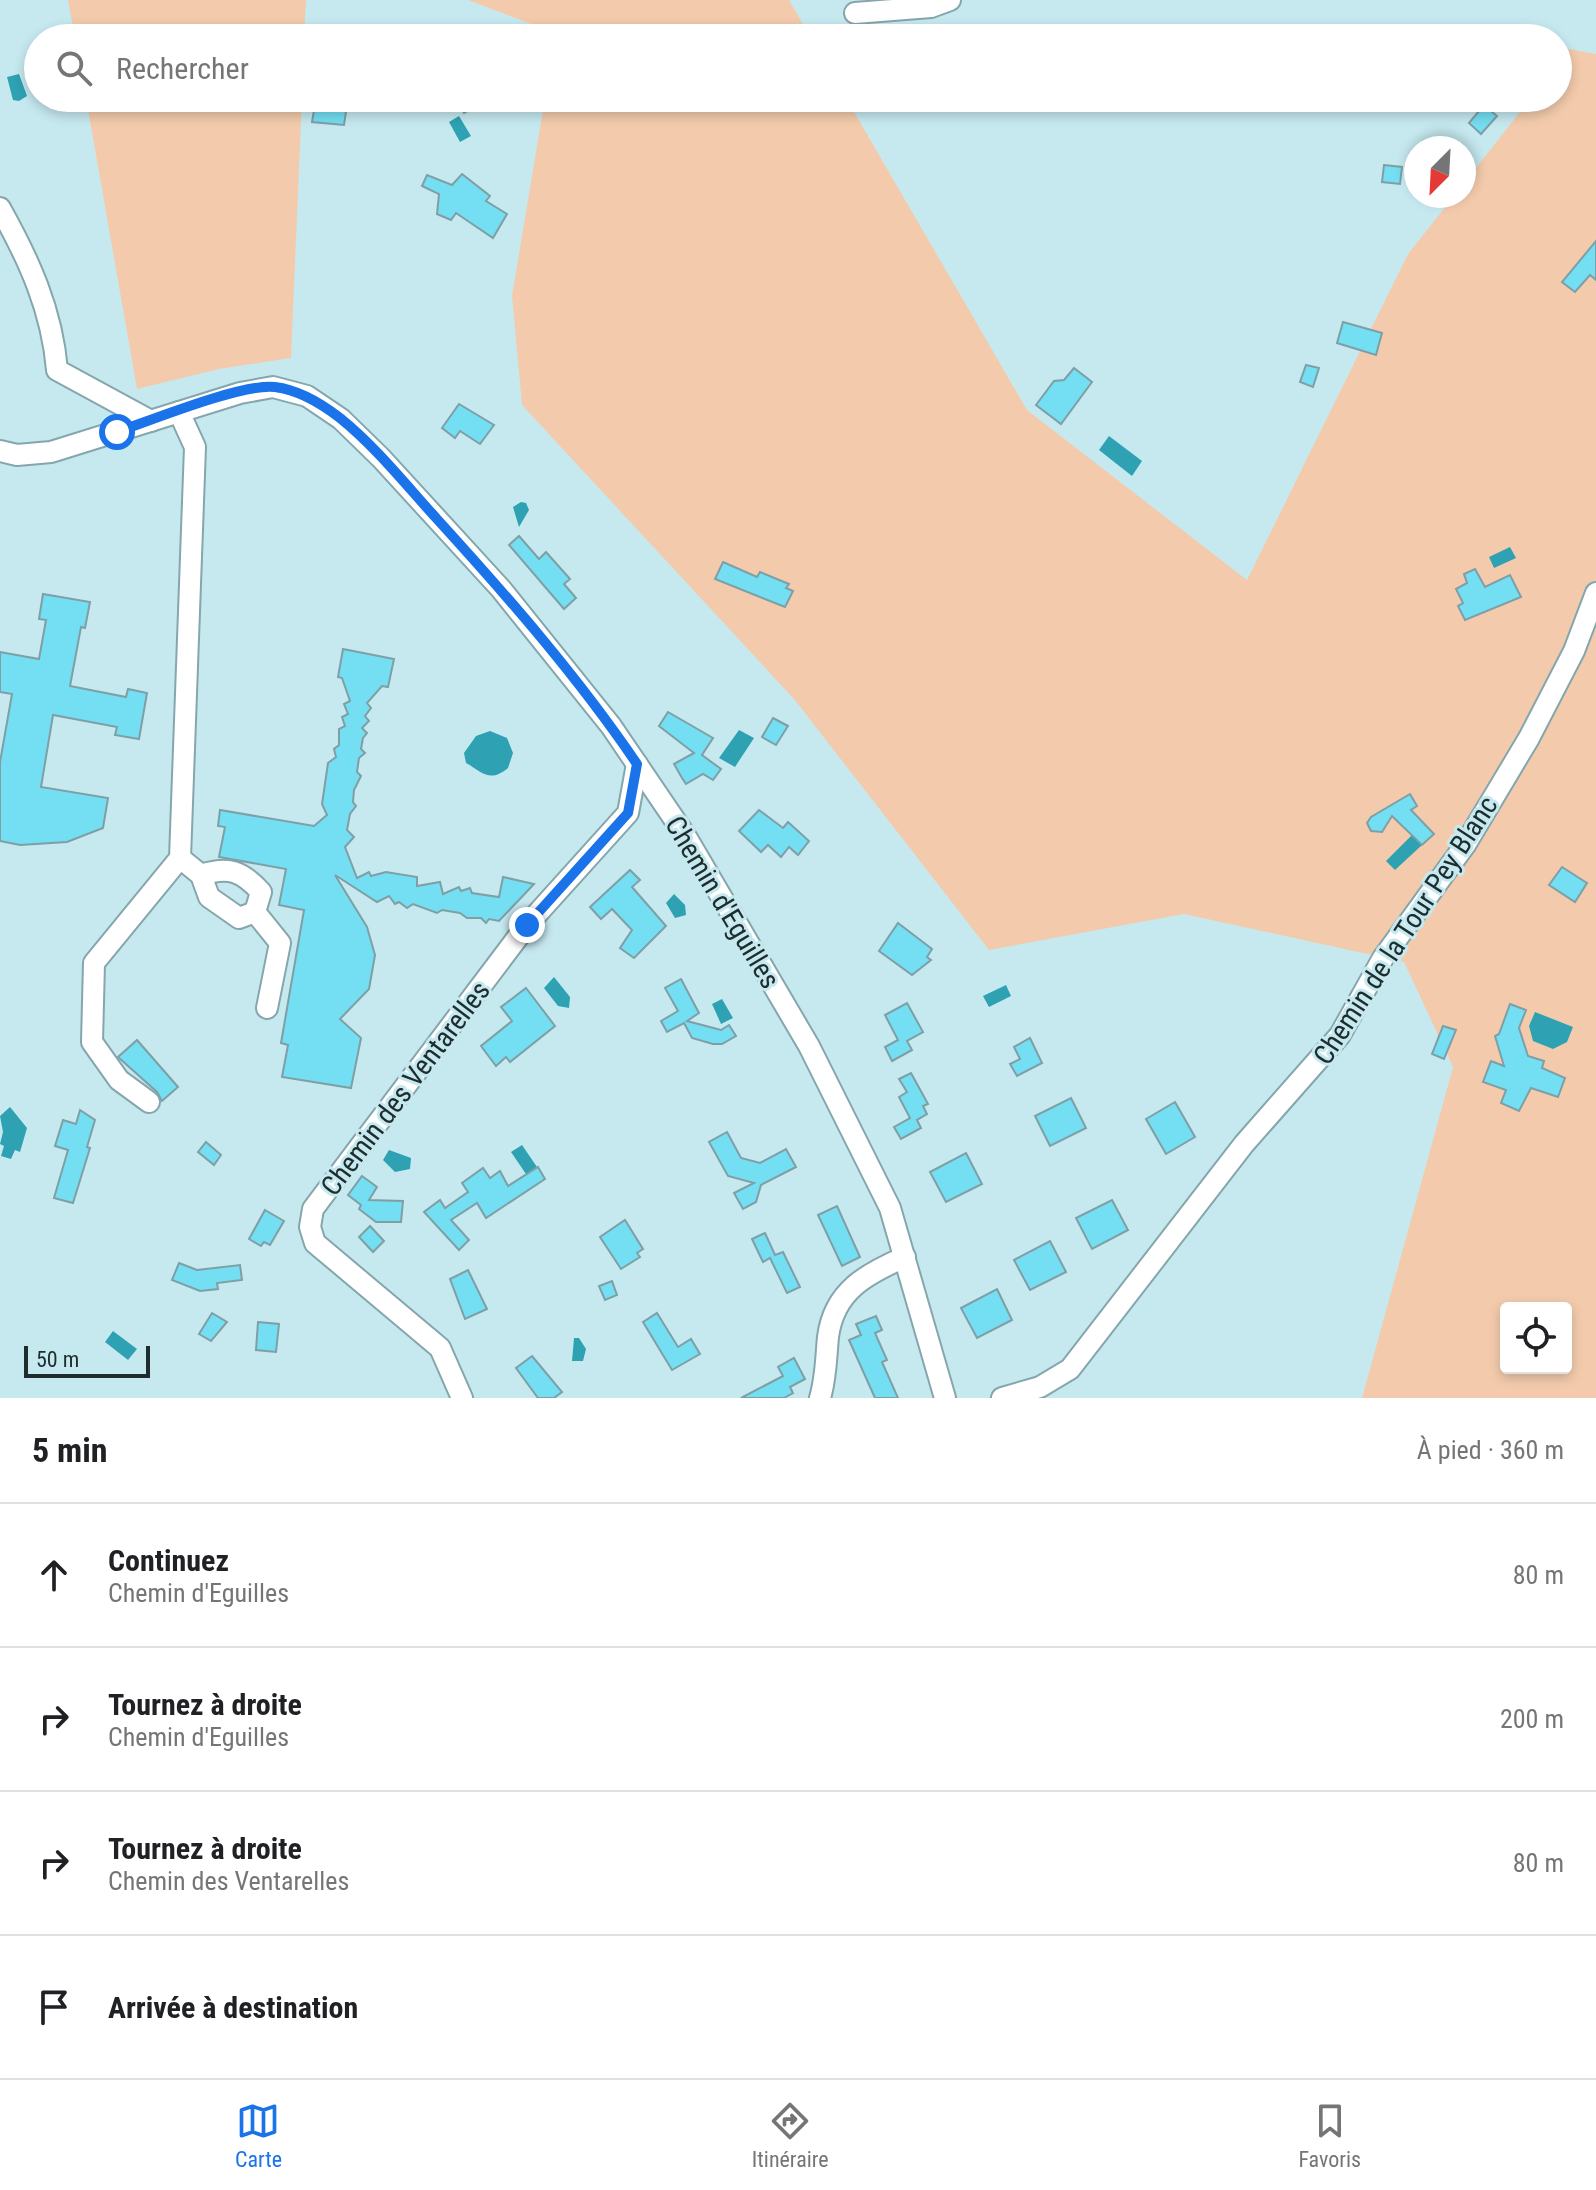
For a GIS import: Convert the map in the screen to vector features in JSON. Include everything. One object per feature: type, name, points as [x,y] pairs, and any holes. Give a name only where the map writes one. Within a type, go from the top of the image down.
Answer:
[{"type":"street","points":[[855,13],[931,7],[950,0]]},
{"type":"street","points":[[0,208],[39,286],[54,334],[57,370],[151,421]]},
{"type":"street","name":"Chemin d'Eguilles","points":[[0,451],[17,455],[51,452],[240,393],[273,387],[307,396],[341,419],[501,589],[611,726],[685,835],[809,1046],[890,1208],[945,1398]]},
{"type":"street","points":[[149,1102],[119,1080],[92,1042],[94,963],[180,858],[195,447],[179,412]]},
{"type":"street","name":"Chemin de la Tour Pey Blanc","points":[[1002,1398],[1057,1380],[1077,1362],[1244,1144],[1326,1055],[1383,958],[1465,845],[1529,738],[1574,651],[1596,593]]},
{"type":"street","name":"Chemin des Ventarelles","points":[[462,1398],[440,1348],[315,1243],[310,1227],[313,1209],[527,925],[628,813],[637,764]]},
{"type":"street","points":[[180,858],[201,875],[209,897],[239,918],[255,912]]},
{"type":"street","points":[[201,875],[224,868],[245,875],[261,892],[255,912]]},
{"type":"street","points":[[255,912],[280,943],[267,1008]]},
{"type":"street","points":[[820,1398],[829,1333],[837,1304],[849,1288],[873,1270],[905,1257]]},
{"type":"shaded area","points":[[68,0],[306,0],[305,24],[72,24]]},
{"type":"shaded area","points":[[468,0],[789,0],[803,24],[531,24]]},
{"type":"shaded area","points":[[1572,50],[1596,54],[1596,1398],[1362,1398],[1453,1067],[1404,962],[1184,914],[989,950],[794,699],[522,405],[512,296],[543,112],[854,112],[1027,410],[1247,580],[1408,254],[1444,208],[1476,208],[1476,168],[1520,112],[1572,112]]},
{"type":"shaded area","points":[[88,112],[301,112],[291,358],[219,369],[137,389]]},
{"type":"water","points":[[19,74],[24,98],[13,100],[7,77]]},
{"type":"water","points":[[459,116],[471,136],[460,142],[449,122]]},
{"type":"water","points":[[1109,436],[1142,461],[1132,476],[1099,450]]},
{"type":"water","points":[[521,502],[526,503],[529,510],[519,527],[513,507]]},
{"type":"water","points":[[1510,547],[1516,558],[1494,568],[1489,557]]},
{"type":"water","points":[[739,730],[754,738],[735,767],[719,758]]},
{"type":"water","points":[[490,731],[507,738],[513,753],[508,768],[490,776],[466,763],[464,753],[476,736]]},
{"type":"water","points":[[1412,835],[1422,845],[1395,870],[1386,861]]},
{"type":"water","points":[[674,894],[685,905],[686,915],[675,918],[666,903]]},
{"type":"water","points":[[554,977],[570,997],[569,1008],[558,1006],[544,988]]},
{"type":"water","points":[[1006,985],[1011,996],[989,1007],[983,996]]},
{"type":"water","points":[[722,999],[733,1018],[721,1024],[712,1004]]},
{"type":"water","points":[[1535,1012],[1573,1027],[1567,1042],[1553,1049],[1533,1041],[1529,1026]]},
{"type":"water","points":[[10,1107],[27,1128],[20,1152],[15,1150],[11,1159],[1,1156],[4,1146],[0,1144],[3,1132],[0,1116]]},
{"type":"water","points":[[522,1145],[537,1167],[526,1174],[511,1152]]},
{"type":"water","points":[[389,1150],[411,1158],[410,1169],[395,1172],[383,1160]]},
{"type":"water","points":[[113,1331],[137,1349],[128,1360],[105,1342]]},
{"type":"water","points":[[574,1338],[579,1338],[586,1349],[583,1361],[572,1361]]},
{"type":"building","points":[[314,112],[346,112],[344,125],[312,122]]},
{"type":"building","points":[[1478,112],[1492,112],[1497,116],[1481,134],[1469,123]]},
{"type":"building","points":[[1384,165],[1402,167],[1400,184],[1382,182]]},
{"type":"building","points":[[462,174],[490,196],[486,201],[507,214],[493,238],[456,213],[451,220],[437,214],[439,194],[422,186],[427,175],[452,185]]},
{"type":"building","points":[[1596,241],[1596,280],[1590,275],[1575,292],[1562,282]]},
{"type":"building","points":[[1343,322],[1382,333],[1376,355],[1337,343]]},
{"type":"building","points":[[1306,365],[1319,368],[1313,387],[1300,382]]},
{"type":"building","points":[[1074,368],[1092,382],[1061,424],[1036,405],[1054,381],[1064,380]]},
{"type":"building","points":[[459,404],[494,425],[480,444],[460,431],[455,438],[442,428]]},
{"type":"building","points":[[519,536],[539,559],[546,552],[570,579],[564,584],[576,598],[564,609],[509,545]]},
{"type":"building","points":[[723,562],[757,577],[760,572],[789,584],[786,588],[793,591],[785,607],[715,579]]},
{"type":"building","points":[[1475,569],[1485,587],[1510,575],[1521,597],[1465,620],[1458,606],[1463,603],[1456,589],[1467,583],[1464,574]]},
{"type":"building","points":[[43,594],[90,602],[85,628],[81,627],[70,686],[126,697],[128,689],[147,693],[139,739],[115,735],[117,727],[53,715],[41,787],[108,798],[103,828],[67,842],[20,845],[0,841],[0,762],[12,694],[0,692],[0,652],[39,659],[46,620],[39,619]]},
{"type":"building","points":[[343,649],[394,659],[388,687],[382,686],[367,703],[371,708],[365,716],[369,721],[362,728],[367,733],[361,749],[365,753],[359,758],[357,772],[361,776],[354,790],[353,802],[356,806],[350,814],[347,830],[354,837],[345,847],[357,878],[369,872],[371,876],[386,872],[417,877],[417,886],[440,882],[443,894],[459,887],[461,891],[470,888],[472,893],[499,897],[503,877],[534,884],[499,921],[489,919],[486,923],[481,918],[467,918],[460,913],[442,910],[437,913],[413,904],[407,908],[399,902],[395,904],[389,896],[377,902],[335,875],[367,927],[375,955],[369,989],[340,1019],[361,1038],[351,1088],[282,1077],[288,1045],[281,1043],[304,910],[279,905],[286,869],[219,857],[225,827],[218,826],[220,810],[314,826],[327,815],[322,804],[328,763],[336,757],[334,749],[339,745],[339,729],[345,726],[342,717],[348,714],[344,704],[350,701],[342,678],[338,677]]},
{"type":"building","points":[[668,712],[713,738],[702,755],[721,769],[713,780],[703,774],[686,784],[682,778],[674,764],[694,753],[659,726]]},
{"type":"building","points":[[773,718],[788,726],[776,745],[762,737]]},
{"type":"building","points":[[1410,794],[1417,806],[1411,810],[1434,834],[1422,845],[1392,816],[1382,832],[1371,831],[1367,823],[1371,817]]},
{"type":"building","points":[[759,810],[783,828],[788,822],[809,841],[798,855],[789,847],[781,857],[768,845],[761,852],[739,831]]},
{"type":"building","points":[[1562,867],[1587,883],[1575,902],[1549,885]]},
{"type":"building","points":[[630,870],[640,880],[632,887],[666,926],[634,958],[620,948],[632,930],[612,909],[601,919],[590,907]]},
{"type":"building","points":[[898,923],[932,949],[927,957],[931,960],[912,975],[879,951]]},
{"type":"building","points":[[681,979],[699,1013],[687,1021],[721,1030],[729,1025],[736,1036],[722,1044],[713,1044],[692,1038],[684,1023],[667,1032],[661,1021],[678,1011],[665,988]]},
{"type":"building","points":[[526,988],[555,1026],[510,1062],[506,1057],[496,1066],[481,1046],[512,1021],[501,1007]]},
{"type":"building","points":[[907,1003],[923,1032],[907,1041],[912,1050],[892,1061],[885,1047],[898,1040],[885,1015]]},
{"type":"building","points":[[1510,1004],[1526,1010],[1519,1028],[1528,1056],[1544,1061],[1542,1068],[1565,1078],[1558,1097],[1531,1088],[1519,1111],[1501,1103],[1506,1090],[1483,1082],[1491,1061],[1504,1066],[1495,1036],[1499,1034]]},
{"type":"building","points":[[1443,1026],[1456,1030],[1444,1059],[1432,1054]]},
{"type":"building","points":[[1030,1038],[1042,1063],[1017,1076],[1010,1064],[1020,1059],[1014,1047]]},
{"type":"building","points":[[137,1040],[178,1087],[162,1101],[157,1092],[118,1057]]},
{"type":"building","points":[[911,1073],[928,1104],[923,1106],[927,1114],[917,1120],[921,1128],[901,1139],[894,1127],[910,1118],[899,1097],[907,1092],[899,1079]]},
{"type":"building","points":[[1071,1098],[1086,1128],[1050,1146],[1035,1116]]},
{"type":"building","points":[[1175,1102],[1195,1137],[1166,1154],[1146,1119]]},
{"type":"building","points":[[80,1110],[95,1120],[73,1203],[54,1198],[68,1150],[55,1146],[63,1120],[76,1124]]},
{"type":"building","points":[[727,1132],[741,1158],[760,1163],[786,1149],[796,1167],[761,1185],[756,1202],[743,1209],[734,1193],[754,1183],[728,1176],[709,1142]]},
{"type":"building","points":[[206,1142],[221,1155],[214,1165],[198,1152]]},
{"type":"building","points":[[966,1153],[982,1184],[946,1202],[930,1172]]},
{"type":"building","points":[[538,1167],[545,1179],[486,1218],[477,1203],[451,1220],[469,1240],[459,1250],[424,1212],[440,1200],[445,1208],[468,1192],[462,1183],[483,1168],[490,1178],[500,1171],[508,1186]]},
{"type":"building","points":[[362,1176],[377,1187],[369,1200],[403,1201],[401,1222],[376,1222],[359,1209],[361,1205],[348,1195]]},
{"type":"building","points":[[1112,1200],[1128,1230],[1092,1249],[1076,1218]]},
{"type":"building","points":[[837,1206],[860,1257],[842,1266],[818,1215]]},
{"type":"building","points":[[265,1210],[284,1221],[270,1245],[264,1242],[261,1246],[249,1239]]},
{"type":"building","points":[[625,1220],[643,1249],[637,1253],[640,1257],[621,1269],[600,1237]]},
{"type":"building","points":[[370,1226],[384,1241],[373,1252],[359,1237]]},
{"type":"building","points":[[765,1233],[775,1255],[783,1252],[800,1287],[787,1293],[770,1258],[763,1262],[752,1239]]},
{"type":"building","points":[[1050,1241],[1066,1272],[1030,1290],[1014,1260]]},
{"type":"building","points":[[179,1263],[197,1270],[240,1265],[242,1280],[217,1283],[218,1289],[200,1291],[172,1280]]},
{"type":"building","points":[[468,1270],[487,1309],[465,1319],[450,1279]]},
{"type":"building","points":[[612,1281],[617,1295],[605,1300],[599,1286]]},
{"type":"building","points":[[997,1289],[1012,1320],[977,1338],[961,1308]]},
{"type":"building","points":[[212,1313],[227,1322],[211,1341],[199,1334]]},
{"type":"building","points":[[657,1313],[678,1347],[691,1339],[700,1354],[672,1370],[643,1322]]},
{"type":"building","points":[[876,1316],[882,1330],[875,1333],[887,1360],[882,1362],[898,1398],[875,1398],[849,1340],[861,1335],[856,1324]]},
{"type":"building","points":[[258,1322],[279,1324],[276,1352],[256,1350]]},
{"type":"building","points":[[532,1356],[562,1392],[554,1398],[538,1398],[516,1368]]},
{"type":"building","points":[[794,1358],[805,1379],[790,1387],[793,1393],[784,1398],[741,1398],[783,1376],[778,1367]]},
{"type":"route","points":[[117,432],[240,393],[273,387],[307,396],[341,419],[381,458],[501,589],[611,726],[637,764],[635,790],[628,813],[527,925]]}]
